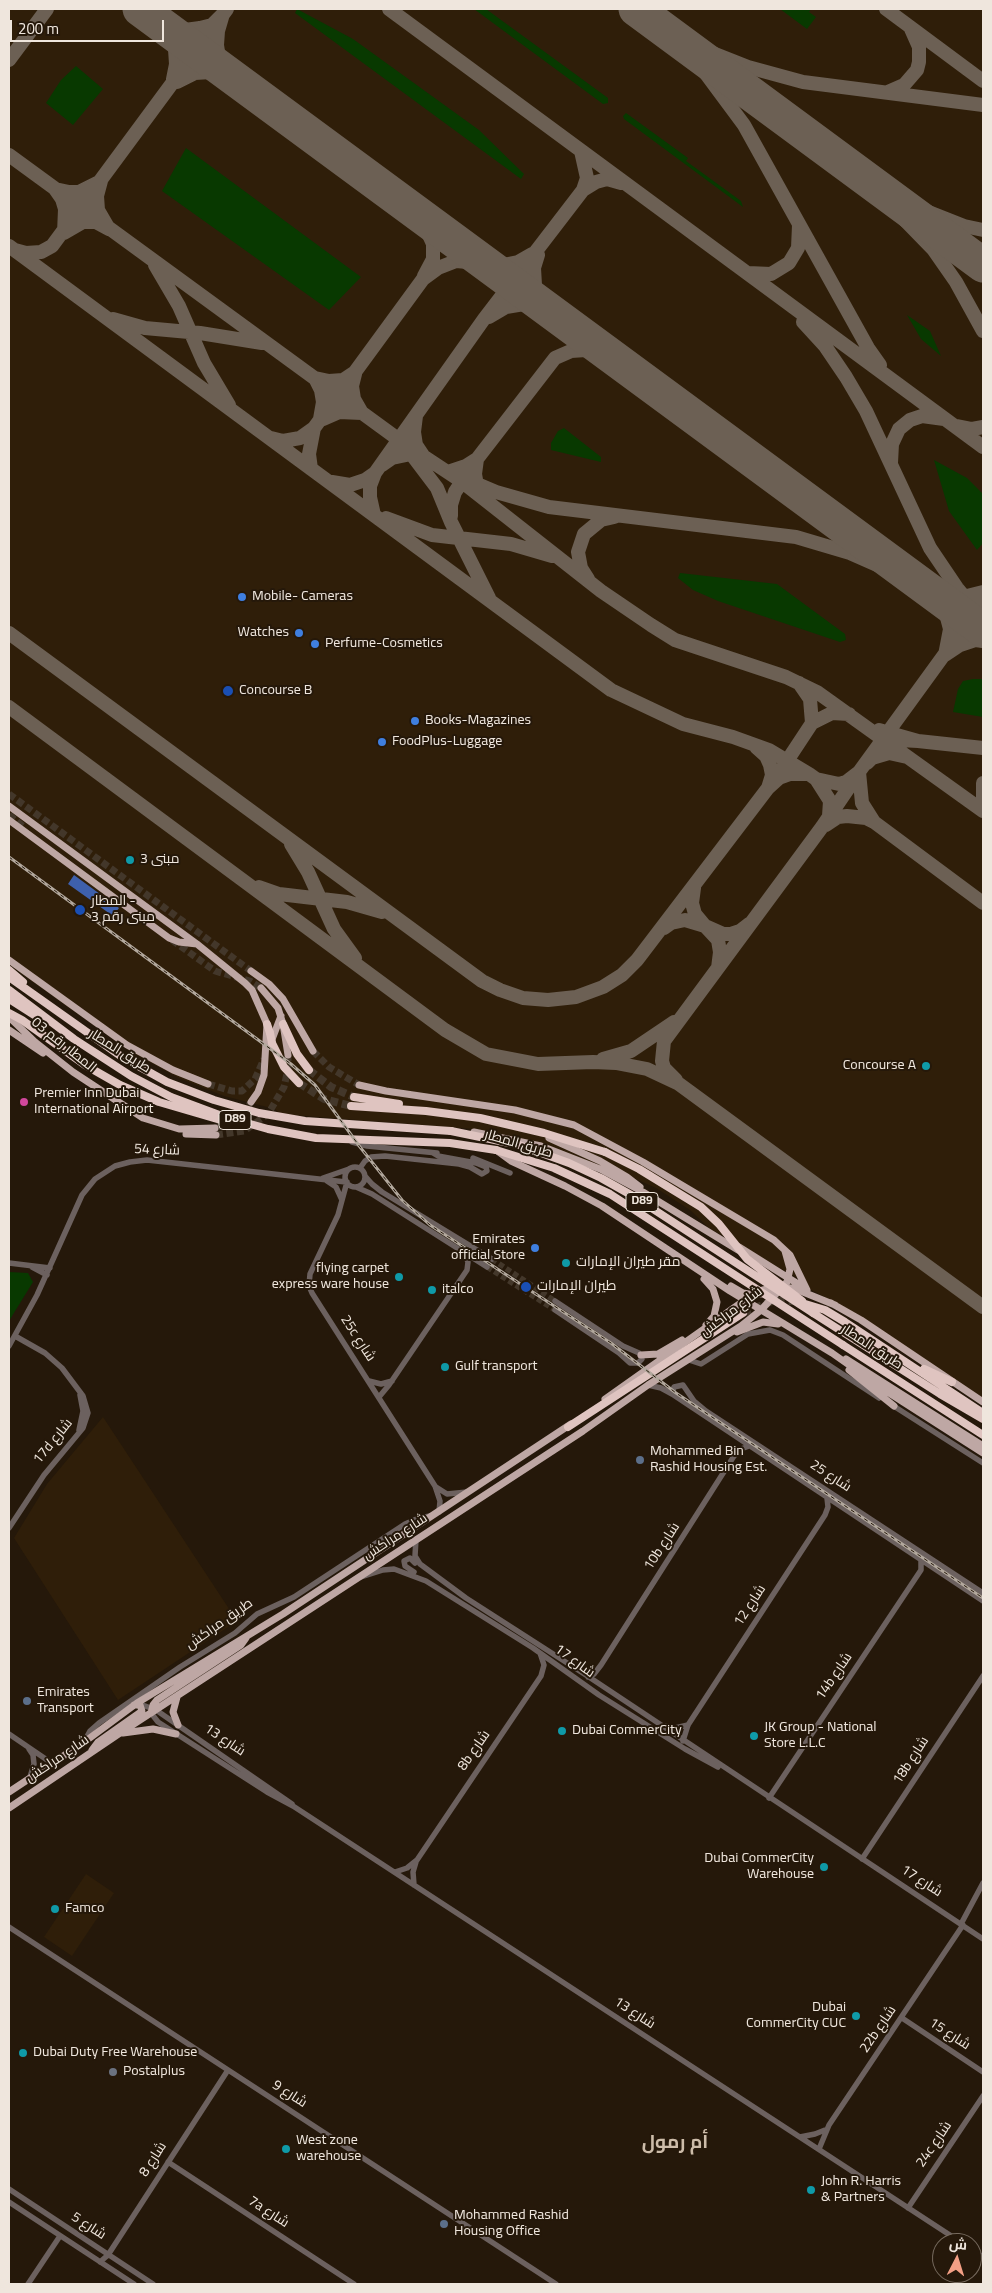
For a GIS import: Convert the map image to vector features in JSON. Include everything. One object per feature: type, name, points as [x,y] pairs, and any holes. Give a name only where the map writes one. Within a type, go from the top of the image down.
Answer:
[{"type":"highway","points":[[9,970],[42,1001]]},
{"type":"highway","name":"طريق المطار","points":[[9,977],[137,1066],[183,1089],[229,1105],[306,1121],[451,1131],[502,1140],[569,1163],[633,1196],[871,1350],[983,1419]]},
{"type":"highway","name":"طريق المطار","points":[[9,990],[55,1026],[106,1061],[155,1089],[203,1109],[253,1125],[300,1136],[348,1140],[450,1143],[496,1150],[554,1168],[610,1194],[983,1435]]},
{"type":"highway","points":[[9,999],[55,1026]]},
{"type":"highway","points":[[9,1015],[22,1020],[96,1072],[132,1091],[210,1118],[236,1124],[253,1125]]},
{"type":"highway","points":[[267,1024],[271,1045],[284,1067],[299,1083]]},
{"type":"highway","points":[[284,1024],[297,1054],[309,1070]]},
{"type":"highway","points":[[354,1097],[460,1114],[527,1129],[605,1152],[639,1169],[701,1207],[719,1224],[747,1259],[795,1295],[813,1313]]},
{"type":"highway","points":[[352,1106],[460,1114]]},
{"type":"highway","points":[[802,1302],[832,1314],[983,1413]]},
{"type":"highway","points":[[568,1427],[743,1313]]},
{"type":"highway","points":[[862,1333],[932,1374],[952,1382]]},
{"type":"main road","points":[[9,806],[197,944],[245,983],[257,999],[267,1024],[264,1075],[258,1092],[251,1102]]},
{"type":"main road","points":[[9,820],[169,938],[179,942],[197,944]]},
{"type":"main road","points":[[9,960],[127,1045],[168,1067],[208,1084]]},
{"type":"main road","points":[[251,970],[271,986],[286,1003],[313,1051]]},
{"type":"main road","points":[[270,996],[271,986]]},
{"type":"main road","points":[[261,988],[270,996],[284,1024],[288,1055]]},
{"type":"main road","name":"المطار رقم 03","points":[[9,1015],[35,1042],[73,1072],[131,1111],[153,1122],[179,1129],[215,1132]]},
{"type":"main road","points":[[271,1045],[280,1016]]},
{"type":"main road","points":[[9,1030],[73,1072]]},
{"type":"main road","points":[[358,1085],[386,1091],[499,1107],[567,1122],[635,1158],[771,1237],[790,1256],[807,1290]]},
{"type":"main road","points":[[527,1129],[572,1147],[607,1165],[632,1180],[644,1192]]},
{"type":"main road","points":[[451,1131],[499,1136],[540,1146],[600,1169],[644,1192],[720,1238],[764,1268],[770,1277],[767,1304]]},
{"type":"main road","points":[[496,1150],[511,1161],[579,1193],[786,1327],[843,1361],[983,1453]]},
{"type":"main road","points":[[643,1233],[664,1244],[735,1289],[754,1295]]},
{"type":"main road","points":[[720,1238],[861,1320],[983,1402]]},
{"type":"main road","points":[[785,1251],[790,1269],[789,1278]]},
{"type":"main road","points":[[649,1368],[655,1360],[711,1320],[716,1312],[717,1302],[711,1285],[687,1263]]},
{"type":"main road","name":"شارع مراكش","points":[[9,1808],[153,1710],[583,1431],[648,1385],[729,1334],[761,1310],[782,1289],[789,1278]]},
{"type":"main road","points":[[649,1368],[754,1295],[770,1290],[799,1290],[835,1306]]},
{"type":"main road","points":[[729,1334],[763,1322],[786,1327]]},
{"type":"main road","points":[[641,1355],[658,1354],[689,1336]]},
{"type":"main road","points":[[832,1354],[863,1368],[983,1446]]},
{"type":"main road","points":[[843,1361],[852,1374],[894,1406]]},
{"type":"main road","name":"شارع مراكش","points":[[9,1792],[53,1764],[136,1704],[437,1514],[568,1427],[582,1414],[649,1368]]},
{"type":"main road","points":[[153,1710],[157,1700],[240,1645],[248,1634]]},
{"type":"main road","points":[[178,1695],[174,1703],[173,1712],[178,1725]]},
{"type":"main road","points":[[91,1752],[98,1742],[142,1711],[140,1706],[136,1704]]},
{"type":"main road","points":[[120,1733],[153,1729],[176,1734]]},
{"type":"street","points":[[348,1140],[367,1146],[473,1158],[510,1173]]},
{"type":"street","points":[[434,1153],[438,1156],[476,1163],[486,1167],[487,1171],[482,1174],[470,1167],[459,1164],[385,1156],[371,1157],[360,1168],[349,1169],[345,1176],[347,1182],[372,1194],[487,1267]]},
{"type":"street","name":"شارع 54","points":[[9,1346],[47,1275],[82,1195],[95,1179],[121,1164],[147,1160],[347,1182]]},
{"type":"street","points":[[360,1168],[372,1184],[382,1192],[492,1259]]},
{"type":"street","name":"شارع 54","points":[[322,1178],[349,1169]]},
{"type":"street","points":[[355,1187],[363,1184],[365,1176]]},
{"type":"street","points":[[322,1178],[336,1187],[343,1200]]},
{"type":"street","name":"25c شارع","points":[[347,1182],[343,1200],[310,1274],[309,1286],[435,1486],[440,1498],[437,1514]]},
{"type":"street","name":"25c شارع","points":[[343,1200],[355,1187]]},
{"type":"street","points":[[379,1397],[392,1381],[465,1273],[468,1262],[464,1253]]},
{"type":"street","points":[[9,1263],[50,1268]]},
{"type":"street","points":[[25,1265],[47,1275]]},
{"type":"street","points":[[555,1301],[623,1346],[641,1355],[640,1362],[630,1363],[619,1353],[555,1310]]},
{"type":"street","points":[[689,1360],[701,1364],[748,1334],[760,1330],[777,1332],[983,1462]]},
{"type":"street","name":"17d شارع","points":[[9,1528],[40,1480],[86,1423],[88,1413],[86,1401],[54,1360],[15,1336]]},
{"type":"street","points":[[370,1382],[380,1384],[392,1381]]},
{"type":"street","name":"شارع 25","points":[[648,1385],[672,1394],[706,1414],[983,1593]]},
{"type":"street","name":"شارع 25","points":[[672,1394],[674,1387],[683,1385],[706,1414],[749,1446],[983,1601]]},
{"type":"street","name":"10b شارع","points":[[589,1677],[601,1665],[734,1456],[749,1446]]},
{"type":"street","points":[[435,1486],[447,1494],[469,1492]]},
{"type":"street","name":"شارع 12","points":[[684,1749],[683,1740],[688,1725],[825,1515],[828,1507],[827,1498]]},
{"type":"street","name":"طريق مراكش","points":[[83,1743],[90,1731],[99,1722],[180,1667],[235,1633],[257,1614],[294,1597],[405,1524],[419,1518],[437,1514]]},
{"type":"street","name":"شارع 17","points":[[416,1539],[414,1551],[416,1560],[431,1573],[983,1939]]},
{"type":"street","points":[[426,1581],[405,1566],[406,1559],[413,1559],[420,1568],[431,1573]]},
{"type":"street","points":[[921,1560],[921,1570],[932,1567]]},
{"type":"street","name":"شارع 17","points":[[358,1578],[394,1569],[426,1581],[540,1653],[571,1676],[684,1749],[769,1798]]},
{"type":"street","name":"14b شارع","points":[[769,1798],[921,1570]]},
{"type":"street","name":"8b شارع","points":[[414,1885],[413,1872],[417,1860],[541,1676],[544,1664],[540,1653]]},
{"type":"street","name":"10b شارع","points":[[599,1684],[598,1674],[601,1665]]},
{"type":"street","points":[[571,1676],[589,1677]]},
{"type":"street","name":"18b شارع","points":[[862,1859],[983,1676]]},
{"type":"street","name":"شارع 13","points":[[136,1704],[153,1710],[178,1725],[286,1798],[293,1806]]},
{"type":"street","name":"شارع 13","points":[[153,1710],[158,1722],[176,1734],[395,1872],[947,2233]]},
{"type":"street","points":[[659,1723],[675,1728],[688,1725]]},
{"type":"street","points":[[9,1734],[53,1764]]},
{"type":"street","points":[[28,1747],[34,1761],[29,1780]]},
{"type":"street","name":"8b شارع","points":[[395,1872],[407,1868],[417,1860]]},
{"type":"street","name":"22b شارع","points":[[816,2148],[827,2127],[902,2018],[962,1924],[983,1884]]},
{"type":"street","name":"شارع 9","points":[[9,1927],[556,2284]]},
{"type":"street","name":"شارع 15","points":[[902,2018],[983,2072]]},
{"type":"street","name":"شارع 8","points":[[100,2262],[108,2255],[228,2070]]},
{"type":"street","name":"24c شارع","points":[[908,2208],[983,2096]]},
{"type":"street","points":[[800,2137],[815,2134],[827,2127]]},
{"type":"street","name":"7a شارع","points":[[168,2162],[354,2284]]},
{"type":"street","name":"شارع 5","points":[[9,2189],[153,2284]]},
{"type":"street","name":"شارع 5","points":[[9,2202],[134,2284]]},
{"type":"street","points":[[28,2284],[60,2236]]},
{"type":"shaded area","points":[[9,9],[983,9],[983,1400],[843,1307],[806,1287],[801,1280],[709,1228],[690,1210],[656,1188],[629,1176],[474,1129],[280,1114],[275,1109],[224,1096],[179,1078],[131,1052],[9,965]]},
{"type":"shaded area","name":"Emirates Transport","points":[[103,1417],[237,1621],[118,1700],[14,1538],[47,1484]]},
{"type":"shaded area","points":[[86,1874],[114,1893],[72,1956],[44,1937]]},
{"type":"green space","points":[[297,9],[353,39],[479,130],[524,174],[521,179],[295,13]]},
{"type":"green space","points":[[474,9],[486,9],[608,98],[608,103],[603,104]]},
{"type":"green space","points":[[780,9],[811,9],[809,12],[816,17],[807,29]]},
{"type":"green space","points":[[76,66],[103,89],[73,125],[46,103],[61,80]]},
{"type":"green space","points":[[626,113],[688,158],[686,161],[741,201],[743,207],[624,119],[623,116]]},
{"type":"green space","points":[[186,148],[361,277],[329,310],[162,191]]},
{"type":"green space","points":[[907,315],[930,331],[941,356],[921,339]]},
{"type":"green space","points":[[564,428],[601,457],[601,462],[551,450],[551,443],[558,431]]},
{"type":"green space","points":[[934,460],[967,478],[983,494],[983,543],[977,550],[949,511]]},
{"type":"green space","points":[[680,573],[777,584],[845,634],[846,640],[840,642],[718,601],[693,590],[678,578]]},
{"type":"green space","points":[[983,679],[983,717],[953,712],[958,689],[963,681]]},
{"type":"green space","points":[[9,1272],[28,1273],[33,1282],[9,1321]]},
{"type":"water","points":[[74,875],[119,908],[113,916],[68,884]]},
{"type":"taxiway","points":[[9,60],[47,9]]},
{"type":"taxiway","points":[[15,250],[26,253],[41,252],[52,246],[227,9]]},
{"type":"taxiway","points":[[389,9],[983,447]]},
{"type":"taxiway","points":[[631,9],[663,29],[640,9]]},
{"type":"taxiway","points":[[886,9],[983,81]]},
{"type":"taxiway","points":[[165,27],[185,30],[200,28],[212,25],[223,14],[218,31],[217,45],[219,58],[230,75],[211,72],[195,73],[177,82]]},
{"type":"taxiway","points":[[165,27],[175,49],[176,64],[173,79]]},
{"type":"taxiway","points":[[663,29],[698,63],[744,125],[868,348],[880,365]]},
{"type":"taxiway","points":[[888,92],[904,85],[917,70],[919,47],[911,29]]},
{"type":"taxiway","points":[[675,35],[705,50],[748,67],[803,82],[983,105]]},
{"type":"taxiway","points":[[581,151],[587,178],[583,190]]},
{"type":"taxiway","points":[[9,155],[402,442],[461,481],[601,591],[651,625],[675,640],[786,677],[817,692],[983,811]]},
{"type":"taxiway","points":[[859,173],[933,249],[956,282],[983,331]]},
{"type":"taxiway","points":[[332,482],[350,485],[365,480],[375,473],[484,319],[583,190],[596,182],[607,179],[621,183]]},
{"type":"taxiway","points":[[101,181],[97,196],[98,210],[109,229],[96,222],[83,222],[64,233],[65,209],[62,199],[55,189],[79,192],[101,181]]},
{"type":"taxiway","points":[[877,183],[926,211],[964,226],[983,230]]},
{"type":"taxiway","points":[[420,215],[433,244],[433,259],[424,276]]},
{"type":"taxiway","points":[[748,273],[771,274],[789,263],[798,248],[799,225]]},
{"type":"taxiway","points":[[9,246],[611,690],[683,724],[733,737],[769,750],[809,774]]},
{"type":"taxiway","points":[[271,438],[283,441],[300,438],[314,428],[423,279],[438,268],[456,261],[503,265],[518,262],[532,254]]},
{"type":"taxiway","points":[[489,317],[506,307],[524,304],[542,305],[535,285],[534,268],[538,255]]},
{"type":"taxiway","points":[[155,265],[179,306],[204,363],[229,405]]},
{"type":"taxiway","points":[[113,319],[145,328],[200,333],[262,343]]},
{"type":"taxiway","points":[[803,322],[825,346],[866,411],[930,548],[957,588],[983,619]]},
{"type":"taxiway","points":[[478,491],[475,474],[477,459],[555,358],[571,351],[586,350],[599,352],[619,362]]},
{"type":"taxiway","points":[[320,419],[323,402],[321,390],[315,378],[329,381],[343,380],[355,372]]},
{"type":"taxiway","points":[[323,419],[339,412],[362,413],[354,399],[352,386],[355,374]]},
{"type":"taxiway","points":[[382,465],[392,458],[411,454],[424,457],[416,445],[414,432],[416,416]]},
{"type":"taxiway","points":[[891,463],[892,444],[899,429],[910,420],[922,416],[944,419]]},
{"type":"taxiway","points":[[957,426],[972,429],[983,427]]},
{"type":"taxiway","points":[[311,469],[309,454],[314,428]]},
{"type":"taxiway","points":[[409,451],[437,488],[451,522],[489,598]]},
{"type":"taxiway","points":[[448,472],[466,466],[477,459],[455,492],[451,505],[451,516]]},
{"type":"taxiway","points":[[374,515],[370,497],[370,486],[375,473]]},
{"type":"taxiway","points":[[470,481],[496,492],[549,507],[796,537],[850,553],[900,575],[934,594],[955,599],[983,592]]},
{"type":"taxiway","points":[[588,579],[581,568],[578,552],[584,534],[601,520],[614,517]]},
{"type":"taxiway","points":[[386,518],[432,535],[511,544],[552,556]]},
{"type":"taxiway","points":[[934,594],[945,610],[950,629],[945,655],[960,645],[975,640],[983,641]]},
{"type":"taxiway","points":[[981,604],[859,772],[862,803],[874,822],[983,903]]},
{"type":"taxiway","points":[[9,633],[482,981],[523,998],[548,1000],[576,997],[603,987],[622,975],[637,960],[768,788],[779,778],[790,774],[809,774],[816,779],[839,784],[846,782],[859,772]]},
{"type":"taxiway","points":[[783,767],[812,723],[810,699],[799,683]]},
{"type":"taxiway","points":[[9,707],[445,1030],[486,1054],[538,1064],[616,1063],[647,1069],[679,1084],[983,1307]]},
{"type":"taxiway","points":[[812,723],[832,713],[849,714]]},
{"type":"taxiway","points":[[879,730],[918,741],[899,740],[887,744]]},
{"type":"taxiway","points":[[918,741],[983,748]]},
{"type":"taxiway","points":[[756,747],[766,756],[770,765],[772,775],[768,788]]},
{"type":"taxiway","points":[[867,763],[872,758],[889,753],[907,757]]},
{"type":"taxiway","points":[[676,1080],[664,1068],[662,1061],[664,1041],[822,827],[856,777]]},
{"type":"taxiway","points":[[816,779],[830,801],[829,816]]},
{"type":"taxiway","points":[[983,783],[983,800]]},
{"type":"taxiway","points":[[826,825],[838,817],[847,816],[866,818],[874,822]]},
{"type":"taxiway","points":[[291,844],[308,872],[334,929],[355,958]]},
{"type":"taxiway","points":[[259,887],[279,894],[347,902],[382,912]]},
{"type":"taxiway","points":[[694,888],[692,903],[695,914],[705,926],[723,934],[731,934],[740,931],[749,924]]},
{"type":"taxiway","points":[[664,928],[671,923],[685,920],[705,926],[718,940],[720,952],[718,968]]},
{"type":"taxiway","points":[[603,1059],[631,1051],[674,1022]]},
{"type":"runway","points":[[140,9],[983,630]]},
{"type":"runway","points":[[636,9],[983,265]]},
{"type":"tunnel","points":[[9,794],[251,971]]},
{"type":"tunnel","points":[[9,815],[24,827]]},
{"type":"tunnel","points":[[172,940],[215,971],[250,981],[261,988]]},
{"type":"tunnel","points":[[313,1051],[329,1067],[359,1085]]},
{"type":"tunnel","points":[[216,1135],[244,1131],[268,1114],[284,1087],[288,1069],[288,1055]]},
{"type":"tunnel","points":[[208,1084],[232,1091],[242,1091],[255,1079],[264,1059]]},
{"type":"tunnel","points":[[309,1070],[331,1087],[354,1097]]},
{"type":"tunnel","points":[[299,1083],[324,1099],[351,1106]]},
{"type":"tunnel","points":[[215,1128],[232,1122],[246,1110],[251,1102]]},
{"type":"tunnel","points":[[492,1259],[555,1301]]},
{"type":"tunnel","points":[[487,1267],[555,1310]]},
{"type":"tunnel","points":[[743,1313],[772,1301],[796,1301]]},
{"type":"railway","points":[[9,857],[291,1064],[315,1085],[360,1147],[402,1200],[430,1225],[611,1343],[676,1393],[983,1598]]},
{"type":"place","name":"Mobile- Cameras","points":[[242,597]]},
{"type":"place","name":"Watches","points":[[299,633]]},
{"type":"place","name":"Perfume-Cosmetics","points":[[315,644]]},
{"type":"place","name":"Concourse B","points":[[228,691]]},
{"type":"place","name":"Books-Magazines","points":[[415,721]]},
{"type":"place","name":"FoodPlus-Luggage","points":[[382,742]]},
{"type":"place","name":"مبنى 3","points":[[130,860]]},
{"type":"place","name":"المطار - مبنى رقم 3","points":[[80,910]]},
{"type":"place","name":"Concourse A","points":[[926,1066]]},
{"type":"place","name":"Premier Inn Dubai International Airport","points":[[24,1102]]},
{"type":"place","name":"Emirates official Store","points":[[535,1248]]},
{"type":"place","name":"مقر طيران الإمارات","points":[[566,1263]]},
{"type":"place","name":"flying carpet express ware house","points":[[399,1277]]},
{"type":"place","name":"طيران الإمارات","points":[[526,1287]]},
{"type":"place","name":"italco","points":[[432,1290]]},
{"type":"place","name":"Gulf transport","points":[[445,1367]]},
{"type":"place","name":"Mohammed Bin Rashid Housing Est.","points":[[640,1460]]},
{"type":"place","name":"Emirates Transport","points":[[27,1701]]},
{"type":"place","name":"Dubai CommerCity","points":[[562,1731]]},
{"type":"place","name":"JK Group - National Store L.L.C","points":[[754,1736]]},
{"type":"place","name":"Dubai CommerCity Warehouse","points":[[824,1867]]},
{"type":"place","name":"Famco","points":[[55,1909]]},
{"type":"place","name":"Dubai CommerCity CUC","points":[[856,2016]]},
{"type":"place","name":"Dubai Duty Free Warehouse","points":[[23,2053]]},
{"type":"place","name":"Postalplus","points":[[113,2072]]},
{"type":"place","name":"West zone warehouse","points":[[286,2149]]},
{"type":"place","name":"John R. Harris & Partners","points":[[811,2190]]},
{"type":"place","name":"Mohammed Rashid Housing Office","points":[[444,2224]]},
{"type":"district","name":"أم رمول","points":[[675,2144]]}]
